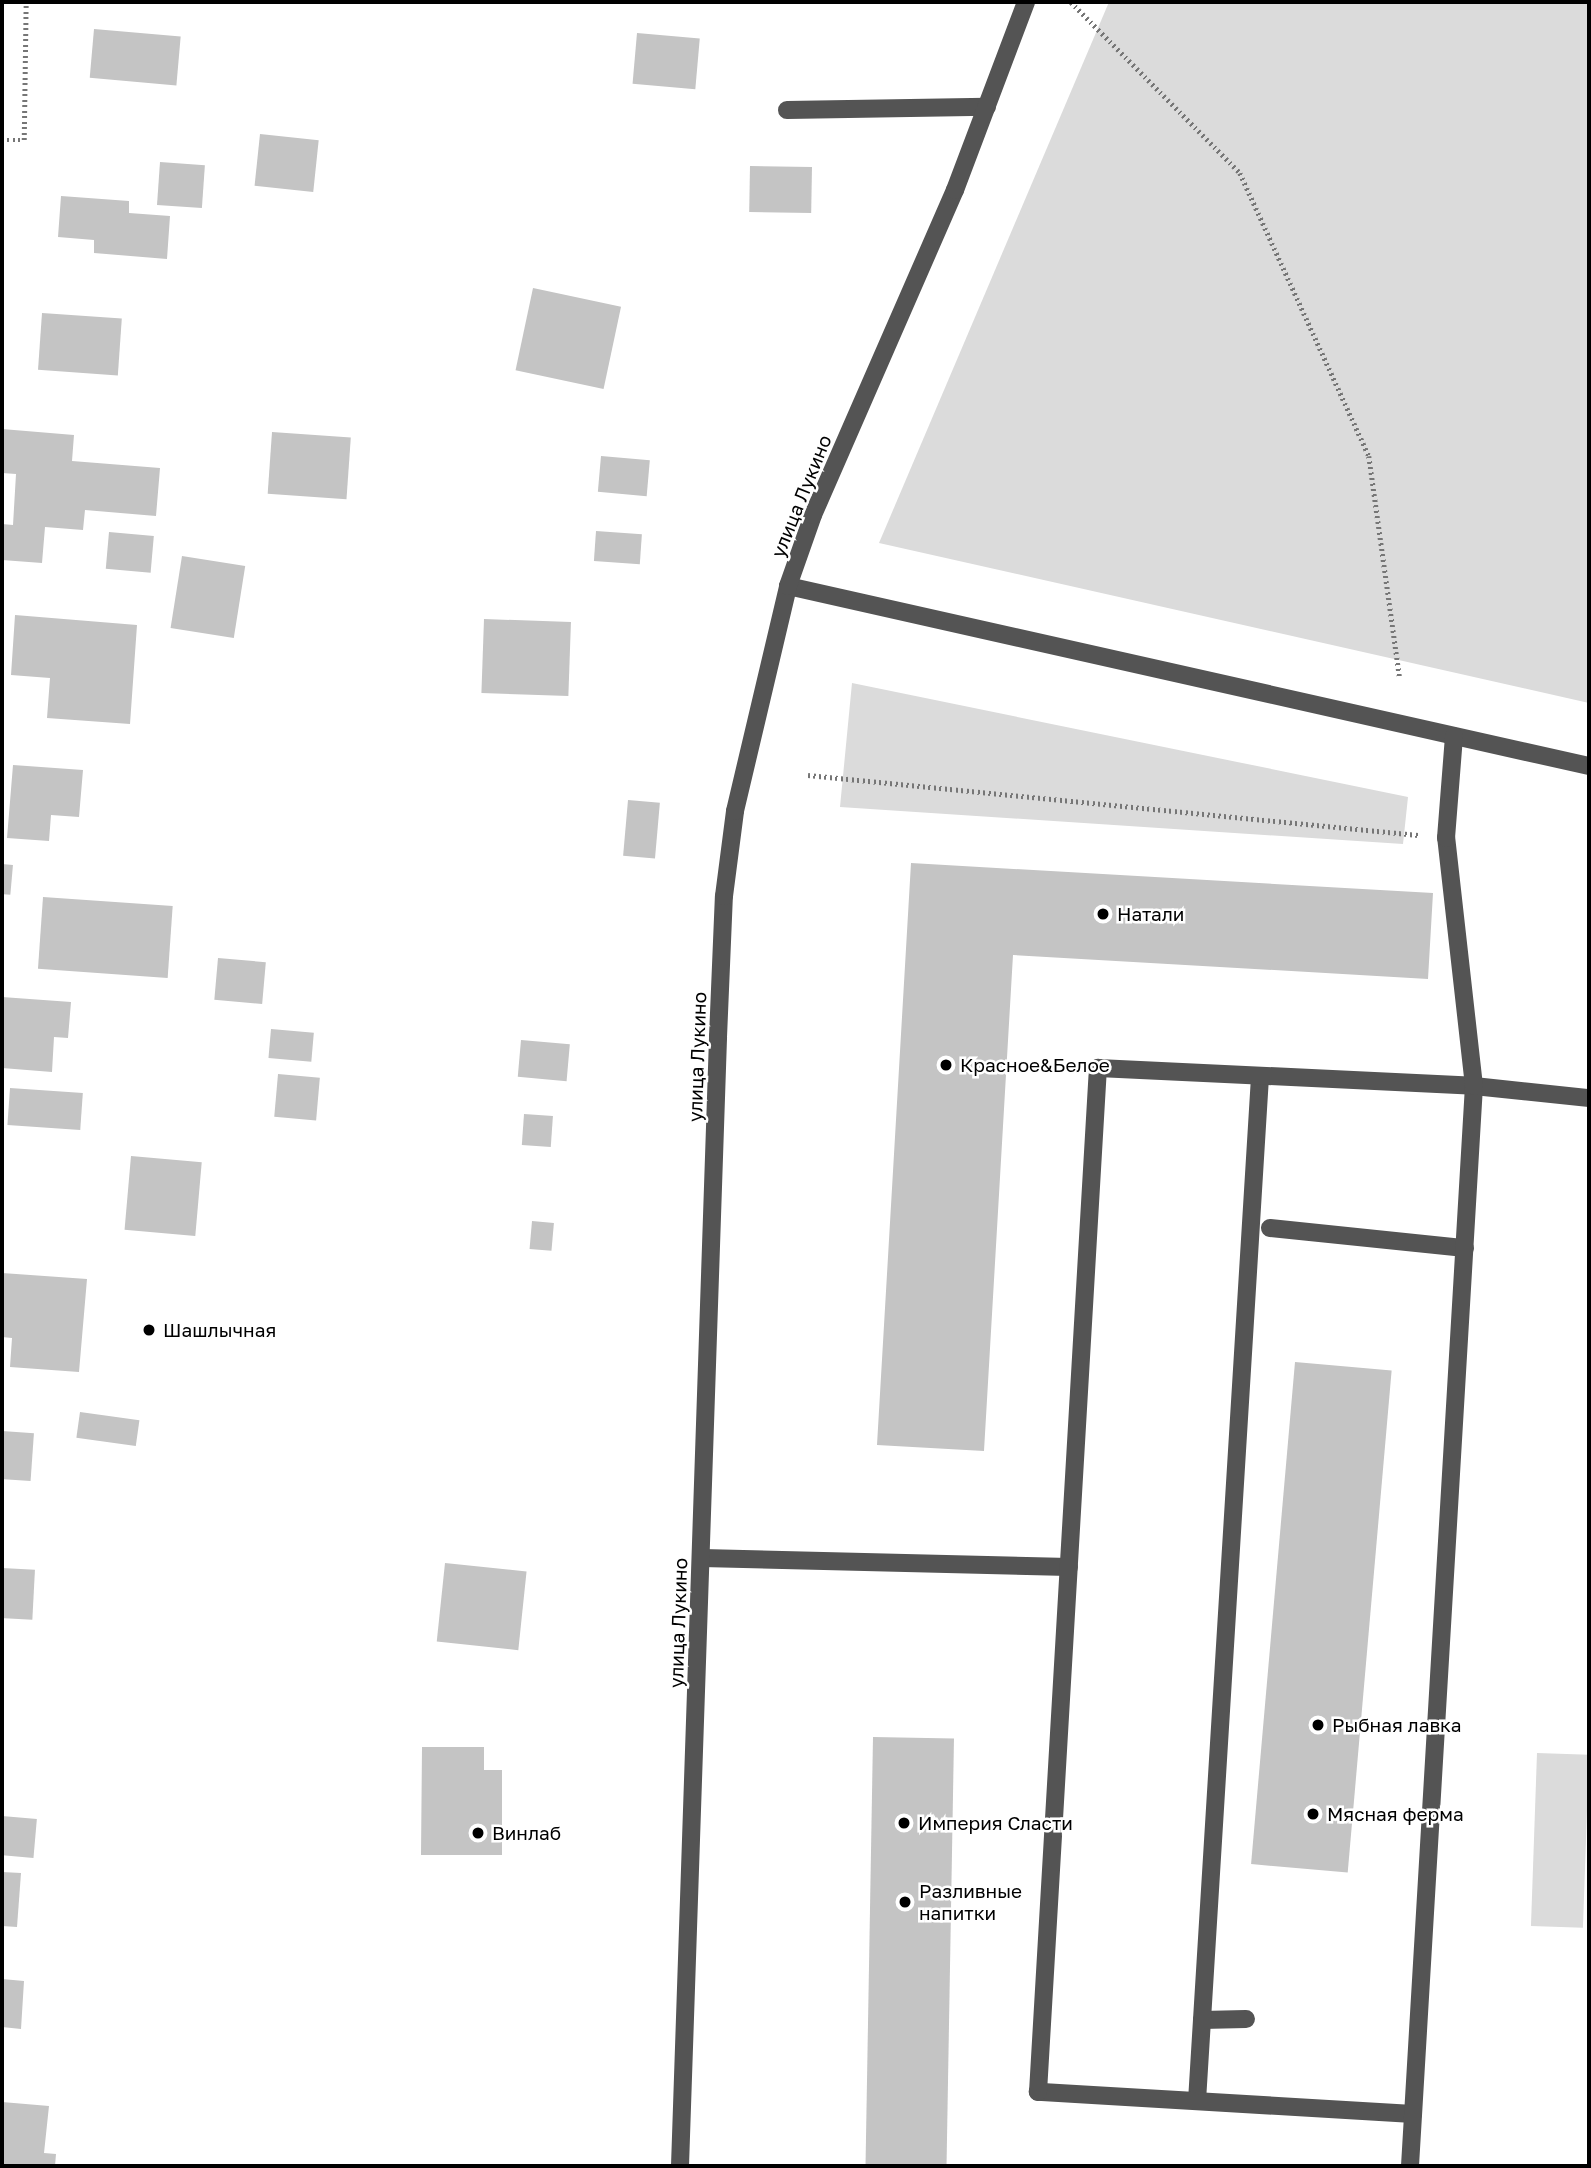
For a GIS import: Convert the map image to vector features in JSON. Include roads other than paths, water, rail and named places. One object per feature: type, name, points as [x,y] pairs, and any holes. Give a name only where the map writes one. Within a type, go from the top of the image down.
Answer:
[{"type":"street","name":"улица Лукино","points":[[680,2166],[724,896],[735,811],[788,586],[813,515],[987,107],[1026,2]]},
{"type":"street","points":[[787,110],[987,107]]},
{"type":"street","points":[[788,586],[1589,766]]},
{"type":"street","points":[[1410,2166],[1474,1086],[1446,838],[1454,736]]},
{"type":"street","points":[[1413,2114],[1038,2092],[1098,1068],[1474,1086],[1589,1098]]},
{"type":"street","points":[[1197,2101],[1260,1076]]},
{"type":"street","points":[[1270,1228],[1465,1248]]},
{"type":"street","points":[[702,1558],[1069,1567]]},
{"type":"street","points":[[1202,2020],[1246,2019]]},
{"type":"place","name":"Натали","points":[[1103,914]]},
{"type":"place","name":"Красное&Белое","points":[[946,1065]]},
{"type":"place","name":"Шашлычная","points":[[149,1330]]},
{"type":"place","name":"Рыбная лавка","points":[[1318,1725]]},
{"type":"place","name":"Мясная ферма","points":[[1313,1814]]},
{"type":"place","name":"Империя Сласти","points":[[904,1823]]},
{"type":"place","name":"Винлаб","points":[[478,1833]]},
{"type":"place","name":"Разливные напитки","points":[[905,1902]]}]
